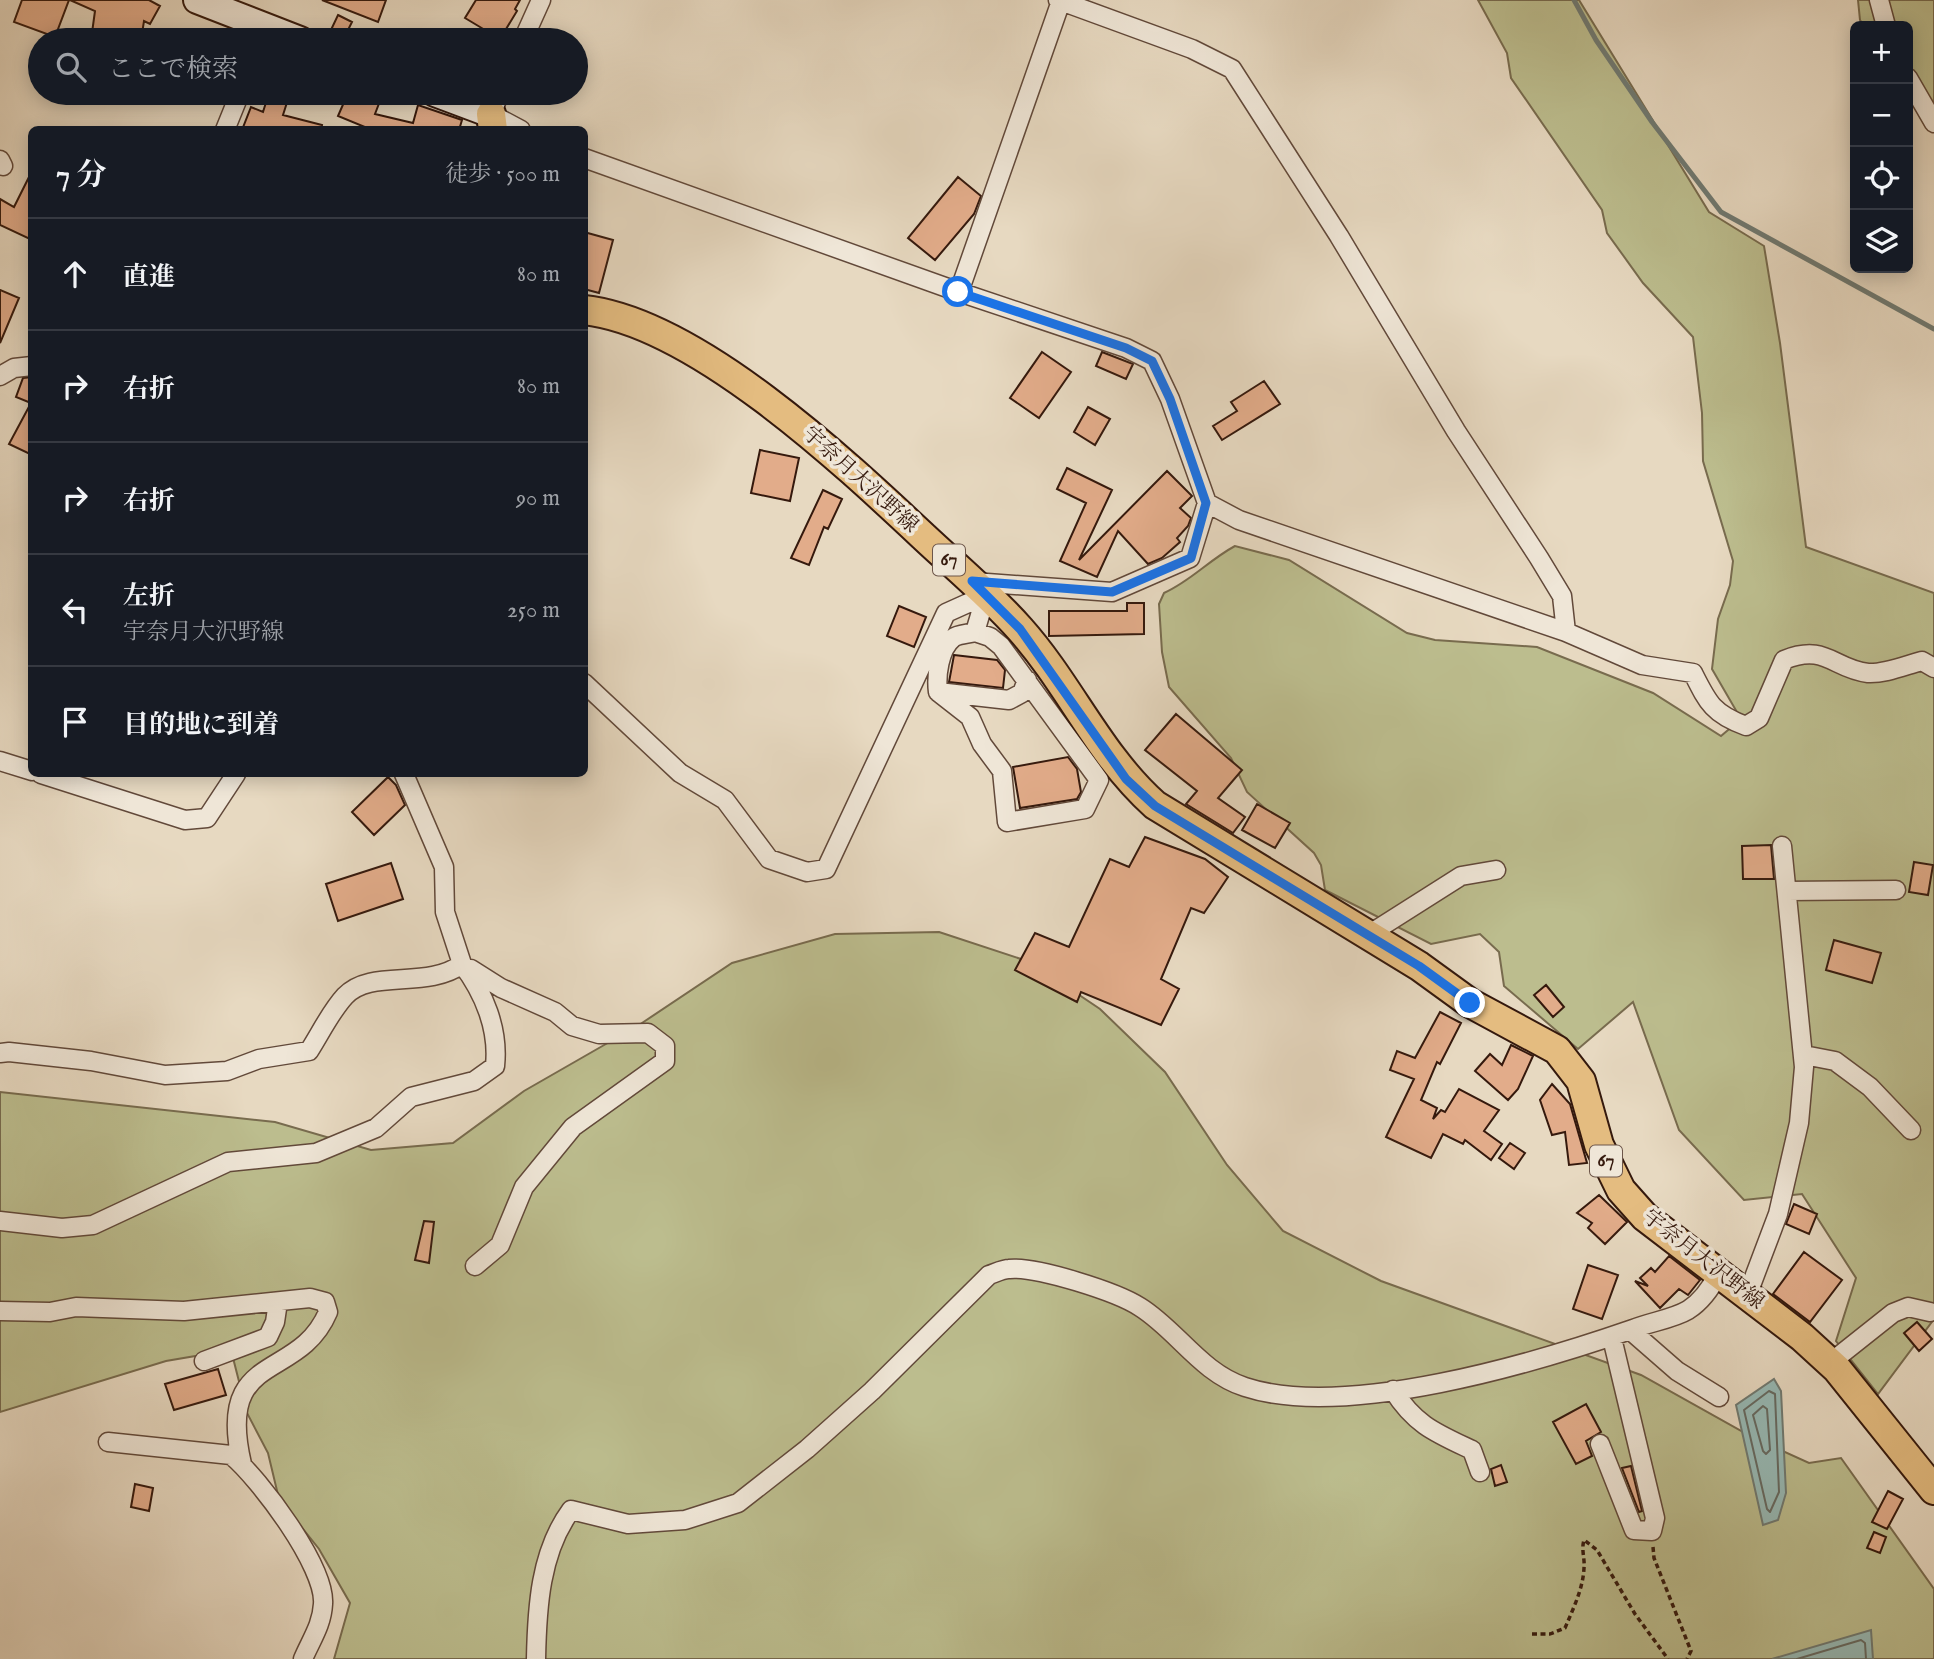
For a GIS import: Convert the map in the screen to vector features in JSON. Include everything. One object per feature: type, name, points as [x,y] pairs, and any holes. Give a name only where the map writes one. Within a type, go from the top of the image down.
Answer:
[{"type":"main road","points":[[197,0],[252,28]]},
{"type":"main road","points":[[472,105],[494,112]]},
{"type":"main road","name":"宇奈月大沢野線","points":[[588,311],[640,323],[746,387],[802,427],[979,588],[1028,640],[1126,779],[1155,806],[1419,966],[1470,1003],[1557,1050],[1581,1081],[1599,1144],[1621,1190],[1645,1217],[1830,1363],[1934,1490]]},
{"type":"street","points":[[528,28],[541,0]]},
{"type":"street","points":[[1879,0],[1884,21]]},
{"type":"street","points":[[958,292],[1060,1],[1192,49],[1232,69],[1562,596],[1566,632]]},
{"type":"street","points":[[1911,84],[1934,123]]},
{"type":"street","points":[[227,126],[235,105]]},
{"type":"street","points":[[494,112],[515,126]]},
{"type":"street","points":[[588,159],[958,292],[1126,348],[1152,361],[1170,399],[1206,503],[1191,558],[1112,592],[979,588],[946,613],[825,869],[807,872],[769,859],[725,800],[670,765],[588,687]]},
{"type":"street","points":[[0,376],[14,368],[28,366]]},
{"type":"street","points":[[1206,503],[1239,520],[1566,632],[1642,665],[1693,673],[1707,701],[1721,716],[1746,726],[1759,718],[1784,660],[1800,654],[1828,656],[1869,673],[1922,661],[1934,668]]},
{"type":"street","points":[[975,632],[979,588]]},
{"type":"street","points":[[975,632],[990,637],[1001,646],[1027,680],[1099,780],[1085,809],[1007,821],[1002,771],[982,744],[970,718],[938,692],[937,681],[944,649],[954,637],[975,632]]},
{"type":"street","points":[[938,692],[1009,700],[1022,693],[1027,680]]},
{"type":"street","points":[[0,761],[28,770]]},
{"type":"street","points":[[50,777],[185,820],[207,818],[234,777]]},
{"type":"street","points":[[0,1221],[62,1228],[93,1225],[228,1162],[316,1153],[376,1128],[411,1097],[474,1081],[495,1066],[498,1042],[479,986],[462,964],[445,912],[444,867],[405,777]]},
{"type":"street","points":[[1747,1296],[1778,1214],[1798,1124],[1804,1055],[1782,846]]},
{"type":"street","points":[[1368,935],[1461,876],[1496,870]]},
{"type":"street","points":[[1787,891],[1896,890]]},
{"type":"street","points":[[0,1054],[9,1052],[91,1061],[165,1074],[227,1071],[259,1059],[309,1051],[346,995],[379,981],[429,979],[449,974],[462,964]]},
{"type":"street","points":[[462,964],[500,988],[555,1012],[572,1026],[600,1034],[648,1033],[665,1046],[664,1061],[573,1127],[524,1187],[500,1245],[475,1266]]},
{"type":"street","points":[[1804,1055],[1835,1061],[1870,1087],[1911,1130]]},
{"type":"street","points":[[536,1659],[537,1612],[547,1561],[557,1529],[570,1510],[628,1524],[685,1520],[738,1503],[807,1449],[872,1391],[989,1275],[1009,1269],[1079,1281],[1141,1307],[1207,1366],[1242,1387],[1273,1394],[1323,1397],[1393,1390],[1543,1360],[1686,1311],[1709,1291],[1718,1274]]},
{"type":"street","points":[[0,1311],[50,1312],[76,1307],[184,1311],[310,1298],[325,1302],[328,1312],[322,1327],[248,1383],[236,1413],[236,1437],[243,1464]]},
{"type":"street","points":[[204,1361],[268,1337],[275,1322],[278,1302]]},
{"type":"street","points":[[1830,1363],[1893,1313],[1908,1307],[1930,1312]]},
{"type":"street","points":[[1630,1329],[1677,1371],[1719,1397]]},
{"type":"street","points":[[1600,1444],[1634,1530],[1652,1531],[1656,1518],[1612,1338]]},
{"type":"street","points":[[1393,1390],[1408,1413],[1433,1431],[1472,1450],[1480,1472]]},
{"type":"street","points":[[108,1442],[232,1455],[243,1464],[288,1521],[314,1568],[324,1601],[319,1628],[303,1659]]},
{"type":"path","points":[[1652,1531],[1654,1558],[1692,1651],[1687,1659]]},
{"type":"path","points":[[1532,1634],[1550,1634],[1565,1628],[1576,1603],[1585,1567],[1582,1548],[1584,1540],[1597,1550],[1635,1614],[1668,1659]]},
{"type":"green space","points":[[1478,0],[1579,0],[1709,212],[1764,246],[1780,343],[1806,547],[1934,593],[1934,1319],[1878,1394],[1836,1341],[1856,1278],[1802,1194],[1744,1200],[1679,1130],[1633,1002],[1578,1049],[1504,986],[1499,952],[1480,934],[1431,944],[1325,890],[1321,865],[1314,853],[1247,792],[1231,758],[1169,687],[1162,652],[1159,604],[1164,593],[1183,583],[1235,546],[1289,560],[1407,633],[1435,640],[1537,647],[1653,693],[1721,736],[1741,719],[1712,669],[1718,619],[1730,585],[1733,561],[1703,461],[1702,413],[1693,337],[1643,283],[1607,233],[1602,210],[1511,78],[1507,53]]},
{"type":"green space","points":[[1858,0],[1934,0],[1934,124],[1913,94],[1913,21],[1860,20]]},
{"type":"green space","points":[[939,932],[1030,962],[1100,1009],[1165,1072],[1227,1165],[1283,1231],[1381,1281],[1641,1375],[1754,1438],[1809,1463],[1841,1458],[1934,1589],[1934,1659],[334,1659],[350,1603],[319,1549],[279,1499],[268,1453],[247,1413],[231,1350],[166,1361],[0,1412],[0,1092],[275,1122],[371,1150],[453,1143],[524,1091],[639,1025],[732,963],[835,934]]},
{"type":"water","points":[[1774,1379],[1781,1391],[1786,1493],[1778,1520],[1763,1525],[1736,1405]]},
{"type":"water","points":[[1871,1630],[1873,1659],[1772,1659]]},
{"type":"building","points":[[22,0],[69,0],[58,28],[30,28],[14,22]]},
{"type":"building","points":[[70,0],[149,0],[160,6],[150,24],[144,21],[143,28],[93,28],[95,11]]},
{"type":"building","points":[[322,0],[386,0],[378,22]]},
{"type":"building","points":[[476,0],[520,0],[507,28],[482,28],[465,18]]},
{"type":"building","points":[[338,15],[352,22],[349,28],[332,28]]},
{"type":"building","points":[[265,105],[286,105],[283,115],[322,126],[244,126],[251,107],[263,112]]},
{"type":"building","points":[[343,105],[378,105],[375,114],[413,123],[418,105],[462,120],[460,126],[362,126],[338,116]]},
{"type":"building","points":[[958,177],[981,196],[974,214],[935,260],[908,238]]},
{"type":"building","points":[[28,179],[28,238],[0,225],[0,199],[14,207]]},
{"type":"building","points":[[588,233],[613,240],[599,293],[588,290]]},
{"type":"building","points":[[0,290],[19,298],[0,343]]},
{"type":"building","points":[[1042,352],[1071,372],[1039,418],[1010,398]]},
{"type":"building","points":[[1102,352],[1133,364],[1126,379],[1096,366]]},
{"type":"building","points":[[28,377],[28,402],[16,397],[23,378]]},
{"type":"building","points":[[1264,381],[1280,404],[1222,440],[1213,426],[1237,411],[1231,402]]},
{"type":"building","points":[[1088,407],[1110,419],[1095,445],[1074,432]]},
{"type":"building","points":[[28,409],[28,453],[9,444]]},
{"type":"building","points":[[760,450],[799,458],[790,501],[751,493]]},
{"type":"building","points":[[1067,468],[1112,490],[1079,560],[1167,471],[1192,496],[1180,508],[1191,518],[1188,526],[1177,538],[1180,542],[1162,558],[1148,564],[1118,531],[1097,577],[1060,561],[1086,503],[1057,489]]},
{"type":"building","points":[[823,490],[842,499],[828,529],[824,527],[809,565],[791,558]]},
{"type":"building","points":[[1127,603],[1144,603],[1144,634],[1049,636],[1049,611],[1127,611]]},
{"type":"building","points":[[899,606],[926,617],[914,647],[887,636]]},
{"type":"building","points":[[954,655],[997,660],[1005,670],[1003,688],[949,682]]},
{"type":"building","points":[[1176,714],[1242,770],[1218,798],[1245,817],[1233,833],[1186,804],[1197,791],[1145,750]]},
{"type":"building","points":[[1068,757],[1077,769],[1081,792],[1077,799],[1020,808],[1013,767]]},
{"type":"building","points":[[388,777],[396,785],[405,805],[374,835],[352,812]]},
{"type":"building","points":[[1257,804],[1290,823],[1275,848],[1242,830]]},
{"type":"building","points":[[1145,837],[1205,859],[1228,877],[1204,913],[1191,908],[1161,979],[1179,989],[1161,1025],[1081,992],[1077,1002],[1015,970],[1035,933],[1069,947],[1110,859],[1129,867]]},
{"type":"building","points":[[1771,845],[1774,879],[1743,879],[1742,846]]},
{"type":"building","points":[[1914,862],[1933,865],[1928,895],[1909,892]]},
{"type":"building","points":[[391,863],[403,899],[338,921],[326,884]]},
{"type":"building","points":[[1834,940],[1881,953],[1872,983],[1826,970]]},
{"type":"building","points":[[1546,985],[1564,1007],[1553,1017],[1534,995]]},
{"type":"building","points":[[1440,1012],[1461,1023],[1440,1064],[1437,1062],[1421,1100],[1437,1108],[1433,1119],[1441,1110],[1445,1112],[1459,1089],[1499,1110],[1484,1131],[1502,1144],[1491,1160],[1465,1140],[1463,1144],[1443,1134],[1431,1158],[1386,1137],[1414,1079],[1390,1070],[1397,1051],[1415,1058]]},
{"type":"building","points":[[1511,1045],[1533,1056],[1518,1089],[1508,1100],[1475,1071],[1490,1054],[1502,1065]]},
{"type":"building","points":[[1552,1084],[1570,1104],[1587,1163],[1569,1165],[1565,1132],[1552,1135],[1540,1100]]},
{"type":"building","points":[[1510,1143],[1525,1153],[1514,1169],[1499,1158]]},
{"type":"building","points":[[1599,1195],[1627,1222],[1605,1244],[1588,1228],[1592,1223],[1577,1213]]},
{"type":"building","points":[[1794,1204],[1817,1214],[1809,1234],[1786,1224]]},
{"type":"building","points":[[424,1221],[434,1222],[429,1263],[415,1260]]},
{"type":"building","points":[[1804,1252],[1842,1280],[1810,1322],[1773,1294]]},
{"type":"building","points":[[1669,1256],[1700,1280],[1688,1295],[1679,1289],[1660,1308],[1635,1281],[1648,1286],[1640,1278],[1651,1268],[1655,1272]]},
{"type":"building","points":[[1588,1265],[1618,1275],[1602,1319],[1573,1309]]},
{"type":"building","points":[[1917,1322],[1932,1339],[1919,1351],[1904,1333]]},
{"type":"building","points":[[218,1369],[226,1395],[174,1410],[165,1384]]},
{"type":"building","points":[[1586,1404],[1601,1432],[1586,1441],[1592,1456],[1576,1464],[1553,1422]]},
{"type":"building","points":[[1501,1465],[1507,1482],[1495,1486],[1491,1469]]},
{"type":"building","points":[[1631,1466],[1642,1511],[1639,1512],[1622,1468]]},
{"type":"building","points":[[135,1484],[153,1488],[149,1511],[131,1507]]},
{"type":"building","points":[[1888,1491],[1903,1499],[1887,1529],[1872,1522]]},
{"type":"building","points":[[1874,1532],[1886,1537],[1880,1553],[1867,1548]]},
{"type":"waterway","points":[[1574,0],[1596,40],[1652,122],[1721,212],[1934,329]]},
{"type":"route","points":[[958,292],[1126,348],[1152,361],[1170,399],[1206,503],[1191,558],[1112,592],[972,581],[1020,629],[1053,672],[1126,779],[1155,806],[1419,966],[1470,1003]]}]
